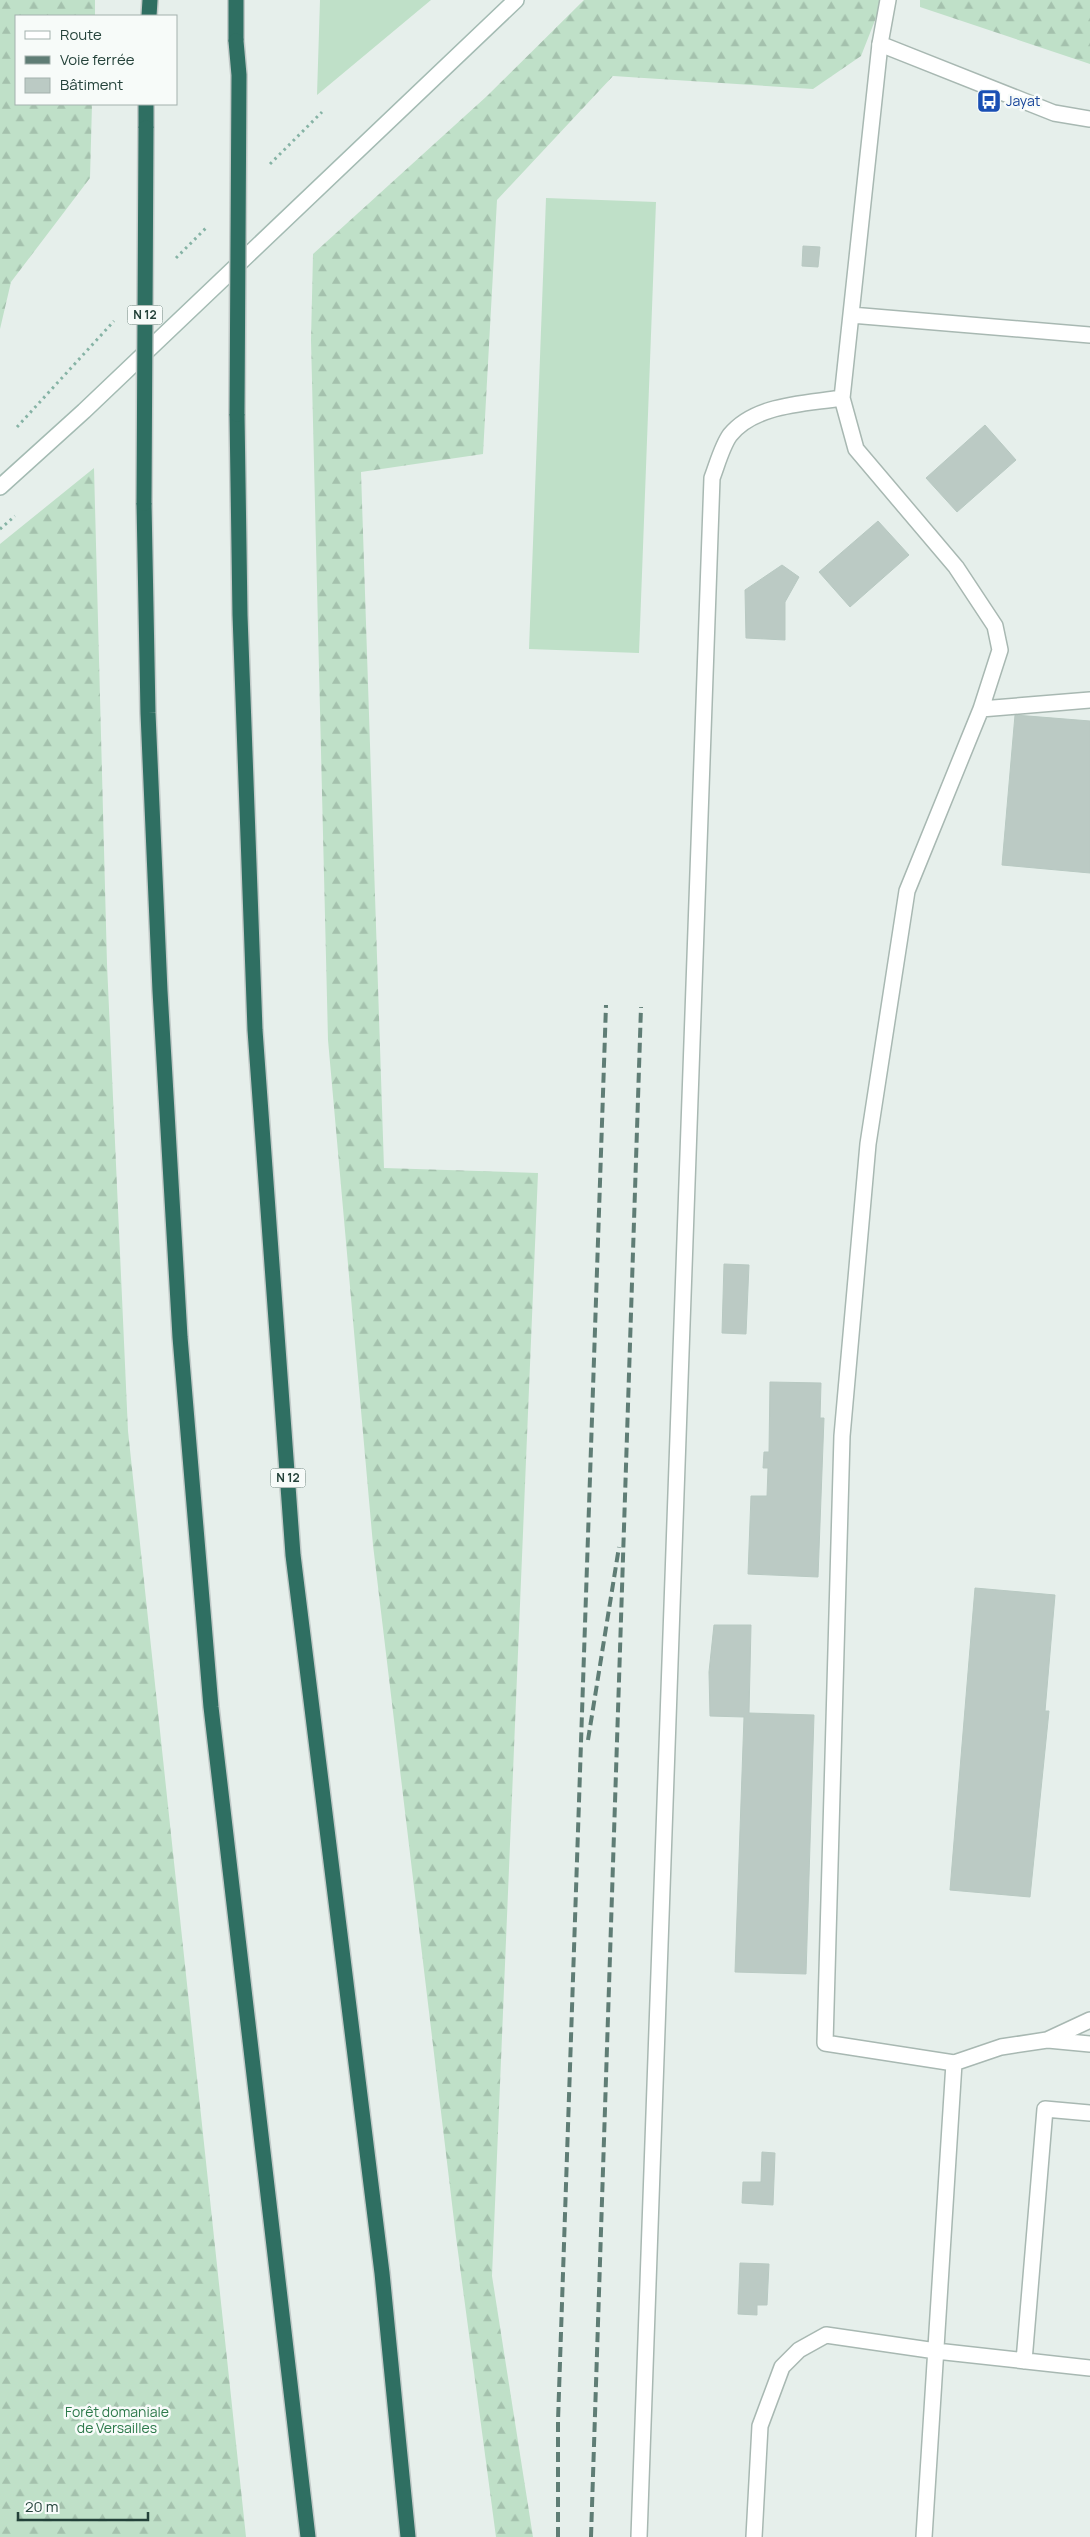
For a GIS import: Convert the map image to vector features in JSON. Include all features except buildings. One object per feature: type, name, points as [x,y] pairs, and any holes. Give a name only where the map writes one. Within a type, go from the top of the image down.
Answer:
[{"type":"highway","points":[[149,15],[150,0]]},
{"type":"highway","name":"N 12","points":[[236,0],[238,85],[236,414],[240,615],[255,1030],[293,1555],[381,2264],[408,2537]]},
{"type":"highway","name":"N 12","points":[[146,105],[144,503],[148,713],[159,971],[181,1346],[211,1707],[308,2537]]},
{"type":"street","points":[[0,487],[84,411],[516,0]]},
{"type":"street","points":[[888,0],[880,44],[842,398],[856,449],[956,567],[995,626],[1000,650],[981,708],[907,891],[868,1144],[842,1436],[825,2043],[954,2063],[1001,2047],[1047,2040],[1090,2044]]},
{"type":"street","points":[[880,44],[1054,113],[1090,119]]},
{"type":"street","points":[[851,315],[1090,335]]},
{"type":"street","points":[[638,2537],[712,478],[730,436],[751,416],[782,408],[842,398]]},
{"type":"street","points":[[981,708],[1090,700]]},
{"type":"street","points":[[1047,2040],[1090,2020]]},
{"type":"street","points":[[924,2537],[954,2063]]},
{"type":"street","points":[[1024,2361],[1045,2109],[1090,2113]]},
{"type":"street","points":[[754,2537],[760,2426],[782,2367],[799,2350],[826,2335],[936,2351],[1090,2368]]},
{"type":"path","points":[[13,432],[89,346]]},
{"type":"green space","points":[[0,0],[95,0],[95,15],[15,15],[15,105],[92,105],[90,178],[11,282],[0,329]]},
{"type":"green space","points":[[320,0],[431,0],[317,95]]},
{"type":"green space","points":[[584,0],[883,0],[861,56],[813,89],[613,76],[497,200],[483,454],[361,472],[384,1168],[538,1173],[492,2276],[533,2537],[496,2537],[456,2237],[373,1545],[328,1040],[311,340],[313,254],[487,96]]},
{"type":"green space","points":[[920,0],[1090,0],[1090,64],[920,7]]},
{"type":"green space","points":[[546,198],[656,202],[639,653],[529,649]]},
{"type":"green space","name":"Forêt domaniale de Versailles","points":[[94,468],[107,964],[128,1431],[246,2537],[0,2537],[0,544]]},
{"type":"railway","points":[[558,2537],[558,2421],[606,1005]]},
{"type":"railway","points":[[591,2537],[641,1007]]},
{"type":"railway","points":[[588,1740],[619,1547]]},
{"type":"place","name":"Jayat","points":[[989,101]]}]
